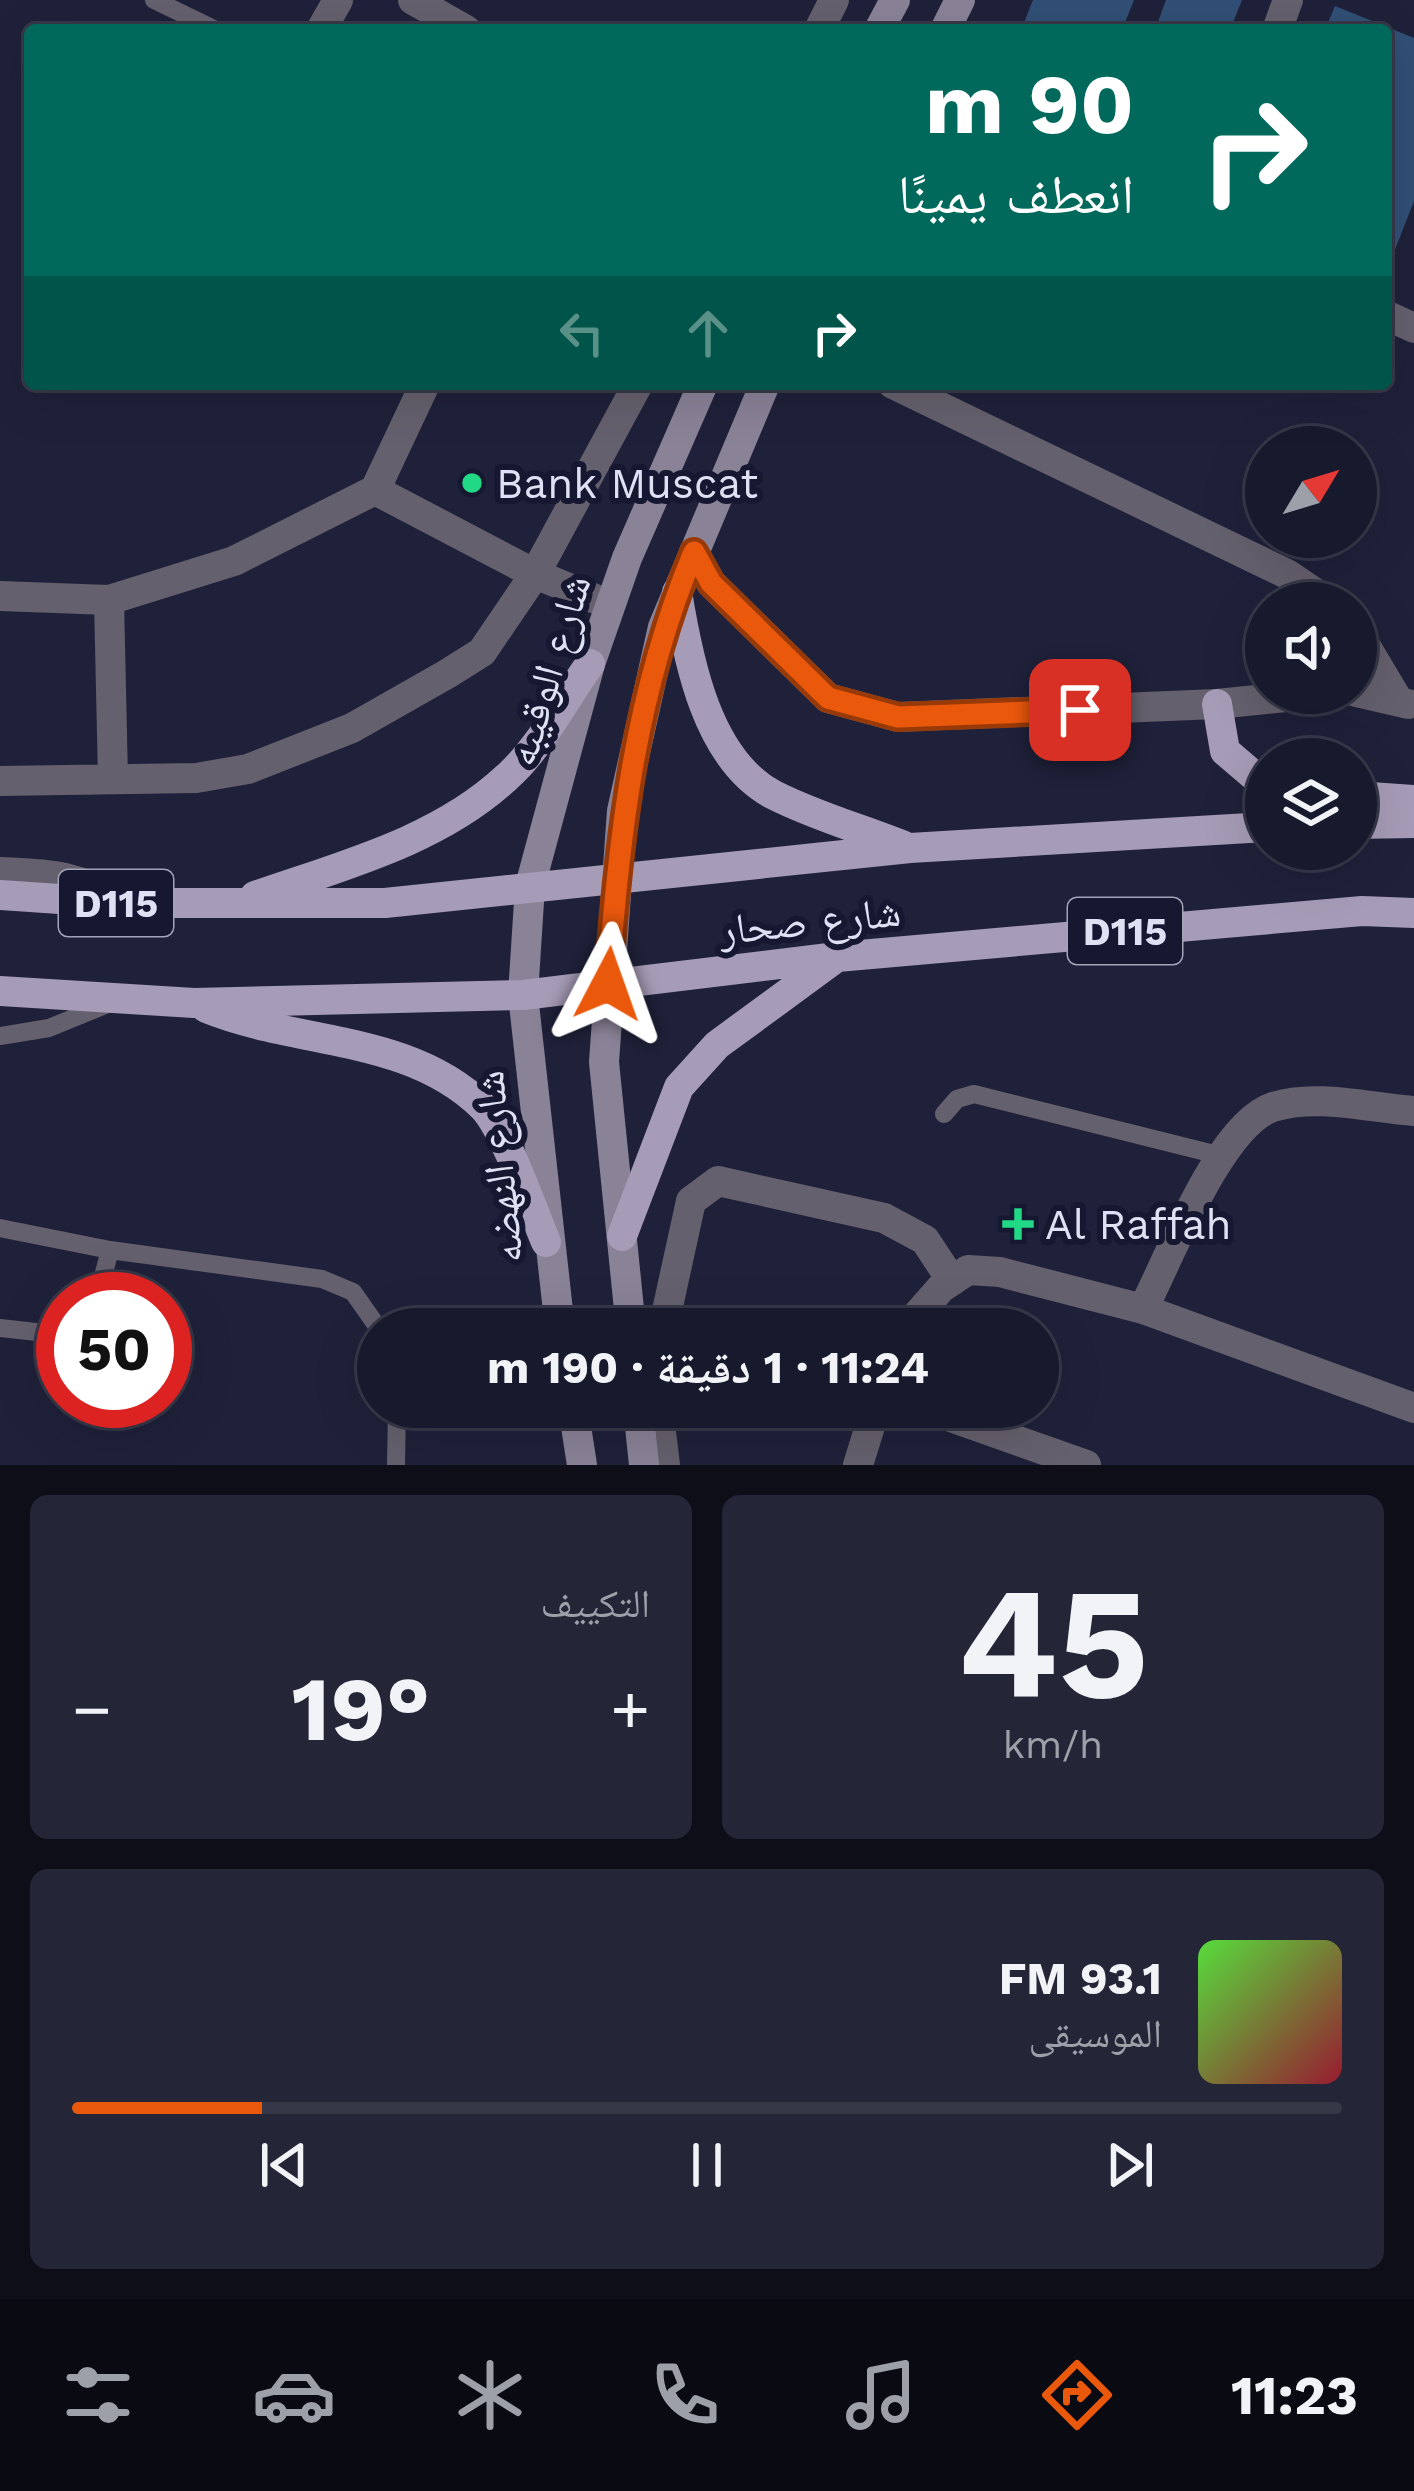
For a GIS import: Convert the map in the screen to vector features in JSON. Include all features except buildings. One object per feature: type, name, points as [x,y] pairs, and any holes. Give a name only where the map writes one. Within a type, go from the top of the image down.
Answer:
[{"type":"main road","name":"شارع الوقيبه","points":[[523,995],[530,886],[590,664],[700,390]]},
{"type":"main road","points":[[629,1308],[604,1062],[616,879],[631,764],[655,655],[677,592],[762,390]]},
{"type":"main road","points":[[677,592],[687,652],[736,764],[771,794],[910,848]]},
{"type":"main road","points":[[233,904],[380,852],[471,803],[509,776],[590,664]]},
{"type":"main road","points":[[1217,704],[1225,751],[1245,768]]},
{"type":"main road","points":[[1377,797],[1414,800]]},
{"type":"main road","points":[[1377,824],[1414,823]]},
{"type":"main road","name":"شارع صحار","points":[[0,896],[118,904],[385,903],[910,848],[1245,828]]},
{"type":"main road","name":"شارع صحار","points":[[0,991],[194,1003],[523,995],[837,958],[1339,913],[1414,913]]},
{"type":"main road","points":[[622,1236],[679,1087],[717,1046],[837,958]]},
{"type":"main road","name":"شارع النهضه","points":[[523,995],[557,1308]]},
{"type":"main road","points":[[194,1003],[254,1028],[399,1054],[432,1069],[486,1109],[546,1242]]},
{"type":"main road","points":[[576,1428],[582,1465]]},
{"type":"main road","points":[[640,1428],[644,1465]]},
{"type":"street","points":[[412,0],[458,16]]},
{"type":"street","points":[[0,596],[109,600],[234,561],[375,490],[422,390]]},
{"type":"street","points":[[0,781],[196,778],[248,770],[352,728],[482,652],[535,574],[635,390]]},
{"type":"street","points":[[905,390],[1299,582]]},
{"type":"street","points":[[375,490],[535,574],[610,605]]},
{"type":"street","points":[[694,552],[711,583],[828,698],[898,717],[1245,701]]},
{"type":"street","points":[[109,600],[112,779]]},
{"type":"street","points":[[1377,660],[1407,704]]},
{"type":"street","points":[[1377,697],[1407,704]]},
{"type":"street","points":[[0,872],[69,875],[91,883],[118,904]]},
{"type":"street","points":[[1143,1309],[1222,1156],[1249,1120],[1274,1107],[1306,1102],[1414,1112]]},
{"type":"street","points":[[668,1308],[691,1201],[718,1181],[884,1218],[925,1240],[952,1281]]},
{"type":"street","points":[[920,1308],[968,1270],[1000,1272],[1143,1309],[1414,1408]]},
{"type":"street","points":[[661,1428],[665,1465]]},
{"type":"street","points":[[858,1465],[869,1428]]},
{"type":"street","points":[[982,1428],[1086,1465]]},
{"type":"lane","points":[[154,0],[204,24]]},
{"type":"lane","points":[[0,1036],[49,1028],[115,1000]]},
{"type":"lane","points":[[944,1114],[957,1099],[974,1094],[1222,1156]]},
{"type":"lane","points":[[0,1228],[110,1250],[322,1280],[353,1292],[364,1308]]},
{"type":"lane","points":[[104,1272],[110,1250]]},
{"type":"lane","points":[[0,1328],[36,1332]]},
{"type":"lane","points":[[395,1465],[396,1428]]},
{"type":"place","name":"Bank Muscat","points":[[472,483]]},
{"type":"place","name":"Al Raffah","points":[[1018,1224]]},
{"type":"route","points":[[608,984],[622,811],[631,764],[663,627],[694,552],[711,583],[828,698],[898,717],[1080,710]]}]
